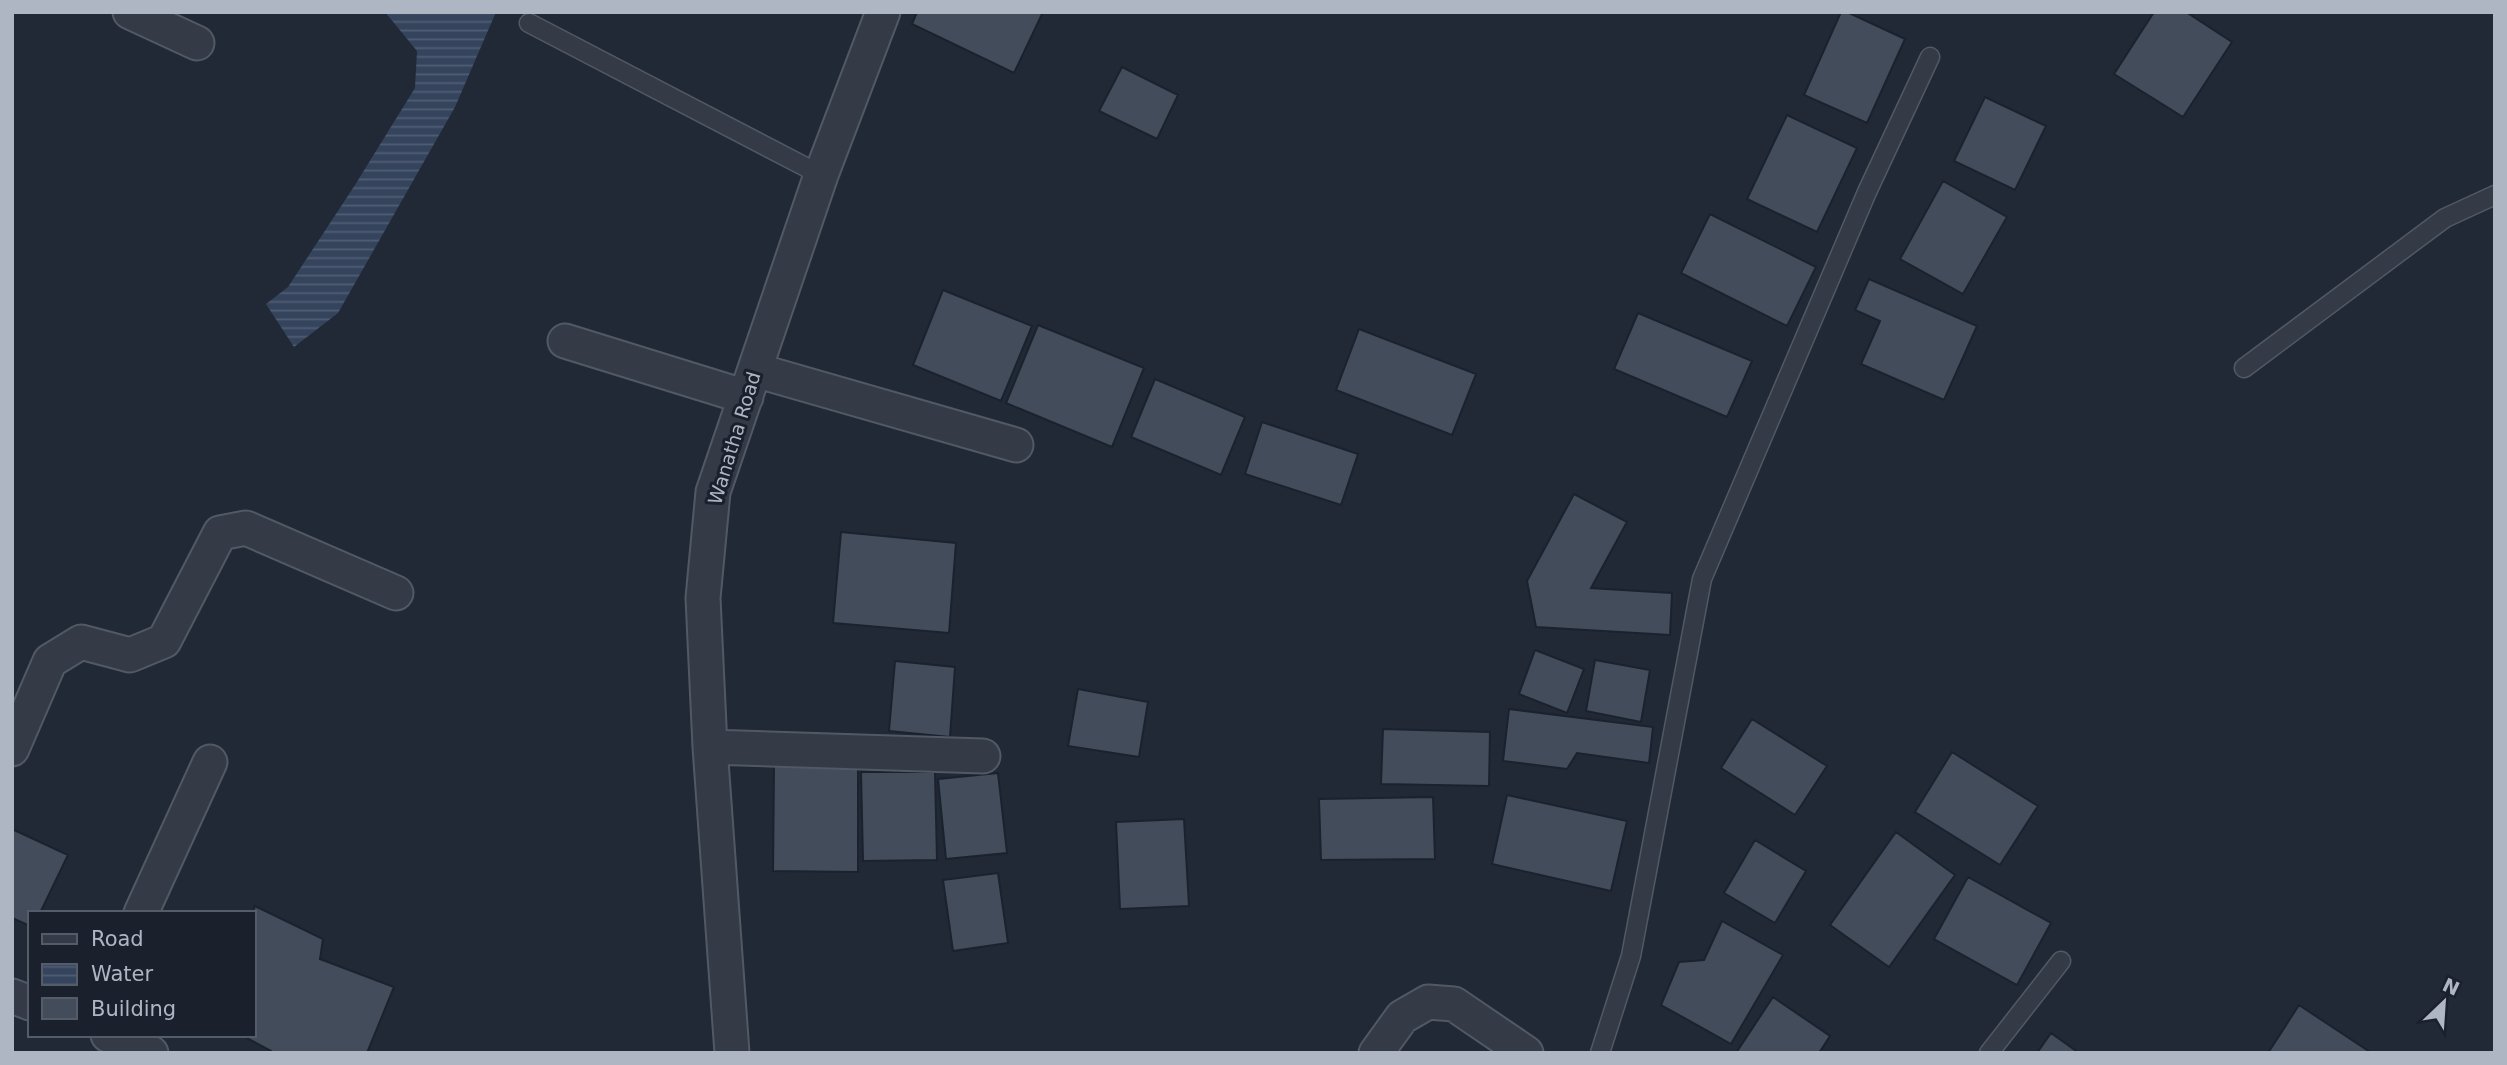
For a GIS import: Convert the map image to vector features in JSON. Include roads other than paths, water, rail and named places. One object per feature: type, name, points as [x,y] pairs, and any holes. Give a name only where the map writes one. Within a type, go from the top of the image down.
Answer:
[{"type":"street","points":[[130,12],[197,43]]},
{"type":"street","name":"Wanatha Road","points":[[732,1053],[710,747],[703,598],[713,492],[821,175],[883,12]]},
{"type":"street","points":[[565,341],[1016,444]]},
{"type":"street","points":[[12,749],[50,661],[81,642],[130,655],[164,641],[220,533],[246,528],[396,593]]},
{"type":"street","points":[[710,747],[984,756]]},
{"type":"street","points":[[142,911],[209,762]]},
{"type":"street","points":[[1376,1053],[1402,1017],[1428,1002],[1454,1004],[1526,1053]]},
{"type":"street","points":[[113,1037],[151,1053]]},
{"type":"lane","points":[[529,23],[821,175]]},
{"type":"lane","points":[[1600,1053],[1631,956],[1702,579],[1867,192],[1930,57]]},
{"type":"lane","points":[[2244,368],[2445,218],[2495,195]]},
{"type":"lane","points":[[1989,1053],[2061,961]]},
{"type":"water","points":[[385,12],[496,12],[455,107],[338,313],[294,347],[266,304],[288,287],[415,88],[417,51]]}]
